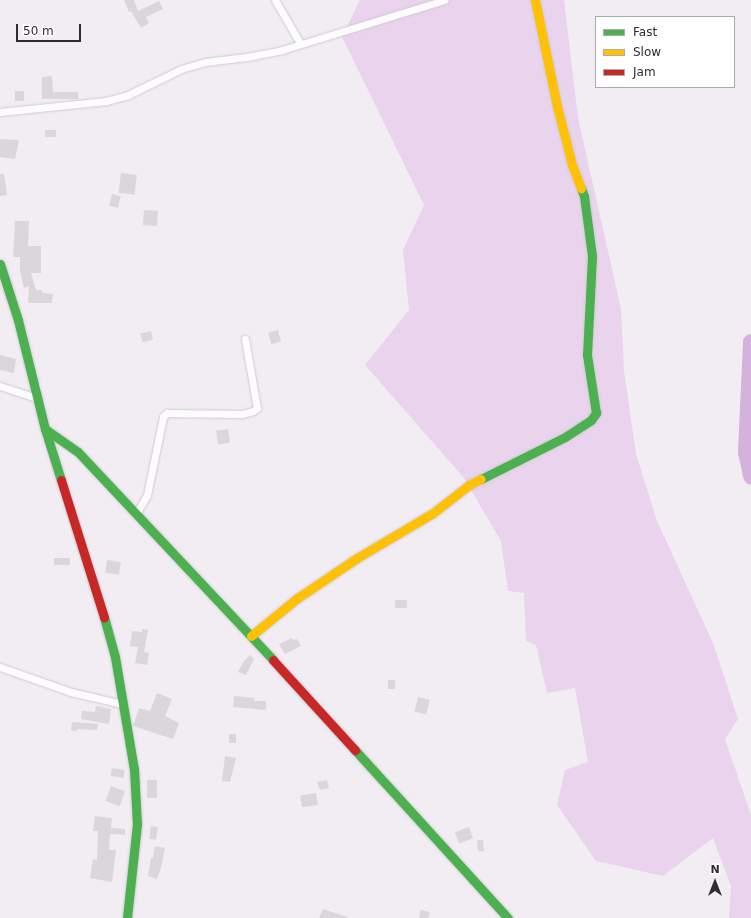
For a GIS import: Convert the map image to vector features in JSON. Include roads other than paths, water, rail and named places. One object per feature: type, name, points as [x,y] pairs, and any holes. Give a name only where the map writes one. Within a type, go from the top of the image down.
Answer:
[{"type":"street","points":[[275,0],[300,43]]},
{"type":"street","points":[[0,112],[106,102],[128,95],[181,69],[205,62],[247,58],[282,50],[300,43],[333,36],[445,0]]},
{"type":"street","points":[[251,636],[296,599],[357,558],[433,513],[469,485],[565,437],[591,420],[596,412],[587,355],[592,256],[584,196],[572,165],[557,106],[535,0]]},
{"type":"street","points":[[0,264],[18,320],[45,429],[88,562],[115,657],[134,769],[137,824],[128,918]]},
{"type":"street","points":[[136,514],[147,495],[163,417],[167,413],[242,414],[253,412],[257,408],[245,339]]},
{"type":"street","points":[[0,386],[37,398]]},
{"type":"street","points":[[45,429],[78,452],[251,636],[508,918]]},
{"type":"street","points":[[0,667],[71,692],[122,704]]},
{"type":"waterway","points":[[751,342],[746,452],[751,476]]}]
